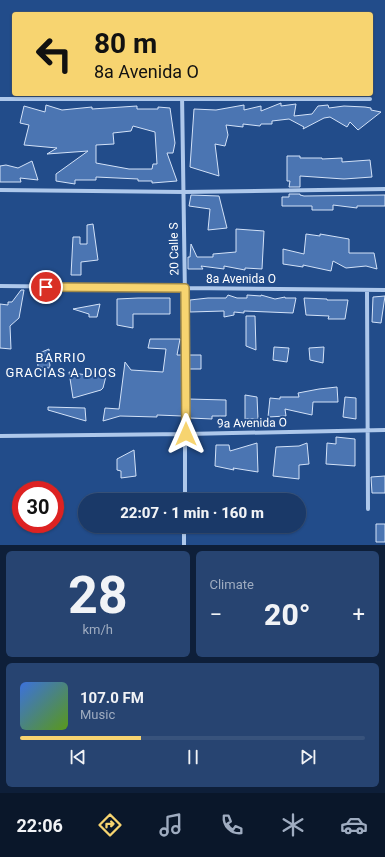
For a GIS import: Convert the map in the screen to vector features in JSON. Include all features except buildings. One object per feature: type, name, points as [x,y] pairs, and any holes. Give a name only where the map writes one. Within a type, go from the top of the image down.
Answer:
[{"type":"street","name":"20 Calle S","points":[[182,96],[185,288],[185,493]]},
{"type":"street","points":[[0,99],[370,99]]},
{"type":"street","points":[[0,190],[184,192],[385,189]]},
{"type":"street","name":"8a Avenida O","points":[[0,286],[385,290]]},
{"type":"street","points":[[367,290],[368,509]]},
{"type":"street","name":"9a Avenida O","points":[[0,436],[385,430]]},
{"type":"street","points":[[184,533],[184,545]]},
{"type":"district","name":"BARRIO GRACIAS A DIOS","points":[[61,364]]},
{"type":"route","points":[[46,287],[185,288],[186,434]]}]
